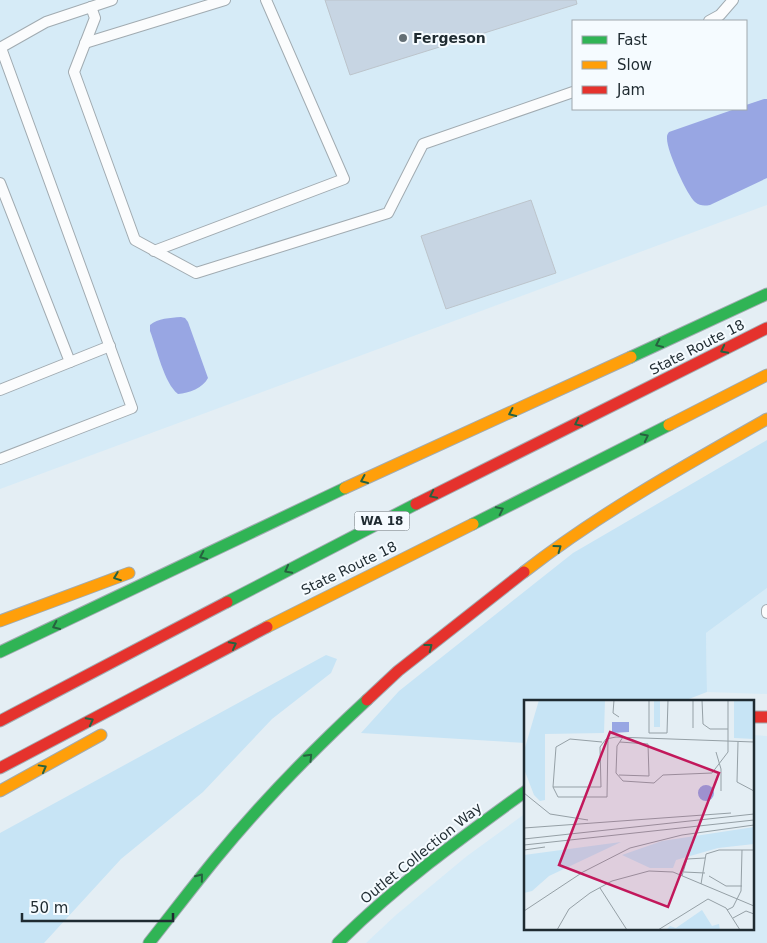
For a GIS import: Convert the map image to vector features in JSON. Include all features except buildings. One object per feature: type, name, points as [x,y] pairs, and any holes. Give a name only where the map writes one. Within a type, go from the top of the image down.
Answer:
[{"type":"main road","points":[[0,652],[342,490],[767,294]]},
{"type":"main road","name":"State Route 18","points":[[0,721],[415,504],[767,328]]},
{"type":"main road","name":"State Route 18","points":[[0,768],[316,601],[536,492],[767,374]]},
{"type":"main road","points":[[149,943],[218,856],[275,792],[334,731],[398,671],[531,567],[600,518],[683,467],[767,419]]},
{"type":"main road","points":[[187,550],[342,490]]},
{"type":"main road","points":[[309,618],[379,580],[424,547]]},
{"type":"main road","points":[[0,621],[141,568]]},
{"type":"main road","points":[[754,717],[767,717]]},
{"type":"main road","points":[[0,791],[110,730]]},
{"type":"main road","name":"Outlet Collection Way","points":[[338,943],[364,917],[445,850],[524,792]]},
{"type":"lane","points":[[0,459],[132,408],[0,48],[46,22],[112,0]]},
{"type":"lane","points":[[85,43],[225,0]]},
{"type":"lane","points":[[154,251],[344,179],[266,0]]},
{"type":"lane","points":[[711,20],[720,14],[734,0]]},
{"type":"lane","points":[[91,7],[95,18],[74,72],[135,240],[196,273],[388,214],[423,144],[572,92]]},
{"type":"lane","points":[[0,183],[70,362]]},
{"type":"lane","points":[[0,390],[110,346]]},
{"type":"shaded area","points":[[0,0],[767,0],[767,205],[0,489]]},
{"type":"shaded area","points":[[767,440],[767,588],[706,633],[707,692],[686,700],[524,700],[524,743],[361,733],[399,691],[573,553]]},
{"type":"shaded area","points":[[767,588],[767,694],[707,692],[706,633]]},
{"type":"shaded area","points":[[326,655],[337,659],[331,673],[272,719],[203,792],[121,859],[44,943],[0,943],[0,833]]},
{"type":"shaded area","points":[[754,735],[767,736],[767,943],[366,943],[396,915],[467,856],[524,814],[524,930],[754,930]]},
{"type":"water","points":[[767,99],[767,178],[710,205],[702,205],[695,202],[687,191],[674,162],[668,145],[668,133],[732,110],[747,110],[747,105]]},
{"type":"water","points":[[185,318],[188,322],[208,378],[203,385],[178,394],[173,389],[161,365],[150,331],[150,325],[160,320]]},
{"type":"traffic: fast","points":[[631,357],[767,294]]},
{"type":"traffic: fast","points":[[473,524],[669,425]]},
{"type":"traffic: fast","points":[[0,652],[345,488]]},
{"type":"traffic: fast","points":[[227,602],[416,504]]},
{"type":"traffic: fast","points":[[149,943],[234,836],[308,756],[367,700]]},
{"type":"traffic: fast","points":[[338,943],[405,882],[524,792]]},
{"type":"traffic: slow","points":[[345,488],[631,357]]},
{"type":"traffic: slow","points":[[669,425],[767,375]]},
{"type":"traffic: slow","points":[[524,572],[612,510],[767,419]]},
{"type":"traffic: slow","points":[[267,627],[473,524]]},
{"type":"traffic: slow","points":[[0,621],[129,573]]},
{"type":"traffic: slow","points":[[0,791],[101,735]]},
{"type":"traffic: jam","points":[[416,504],[767,328]]},
{"type":"traffic: jam","points":[[367,700],[398,671],[524,572]]},
{"type":"traffic: jam","points":[[0,721],[227,602]]},
{"type":"traffic: jam","points":[[0,768],[267,627]]},
{"type":"traffic: jam","points":[[754,717],[767,717]]},
{"type":"place","name":"Fergeson","points":[[403,38]]}]
